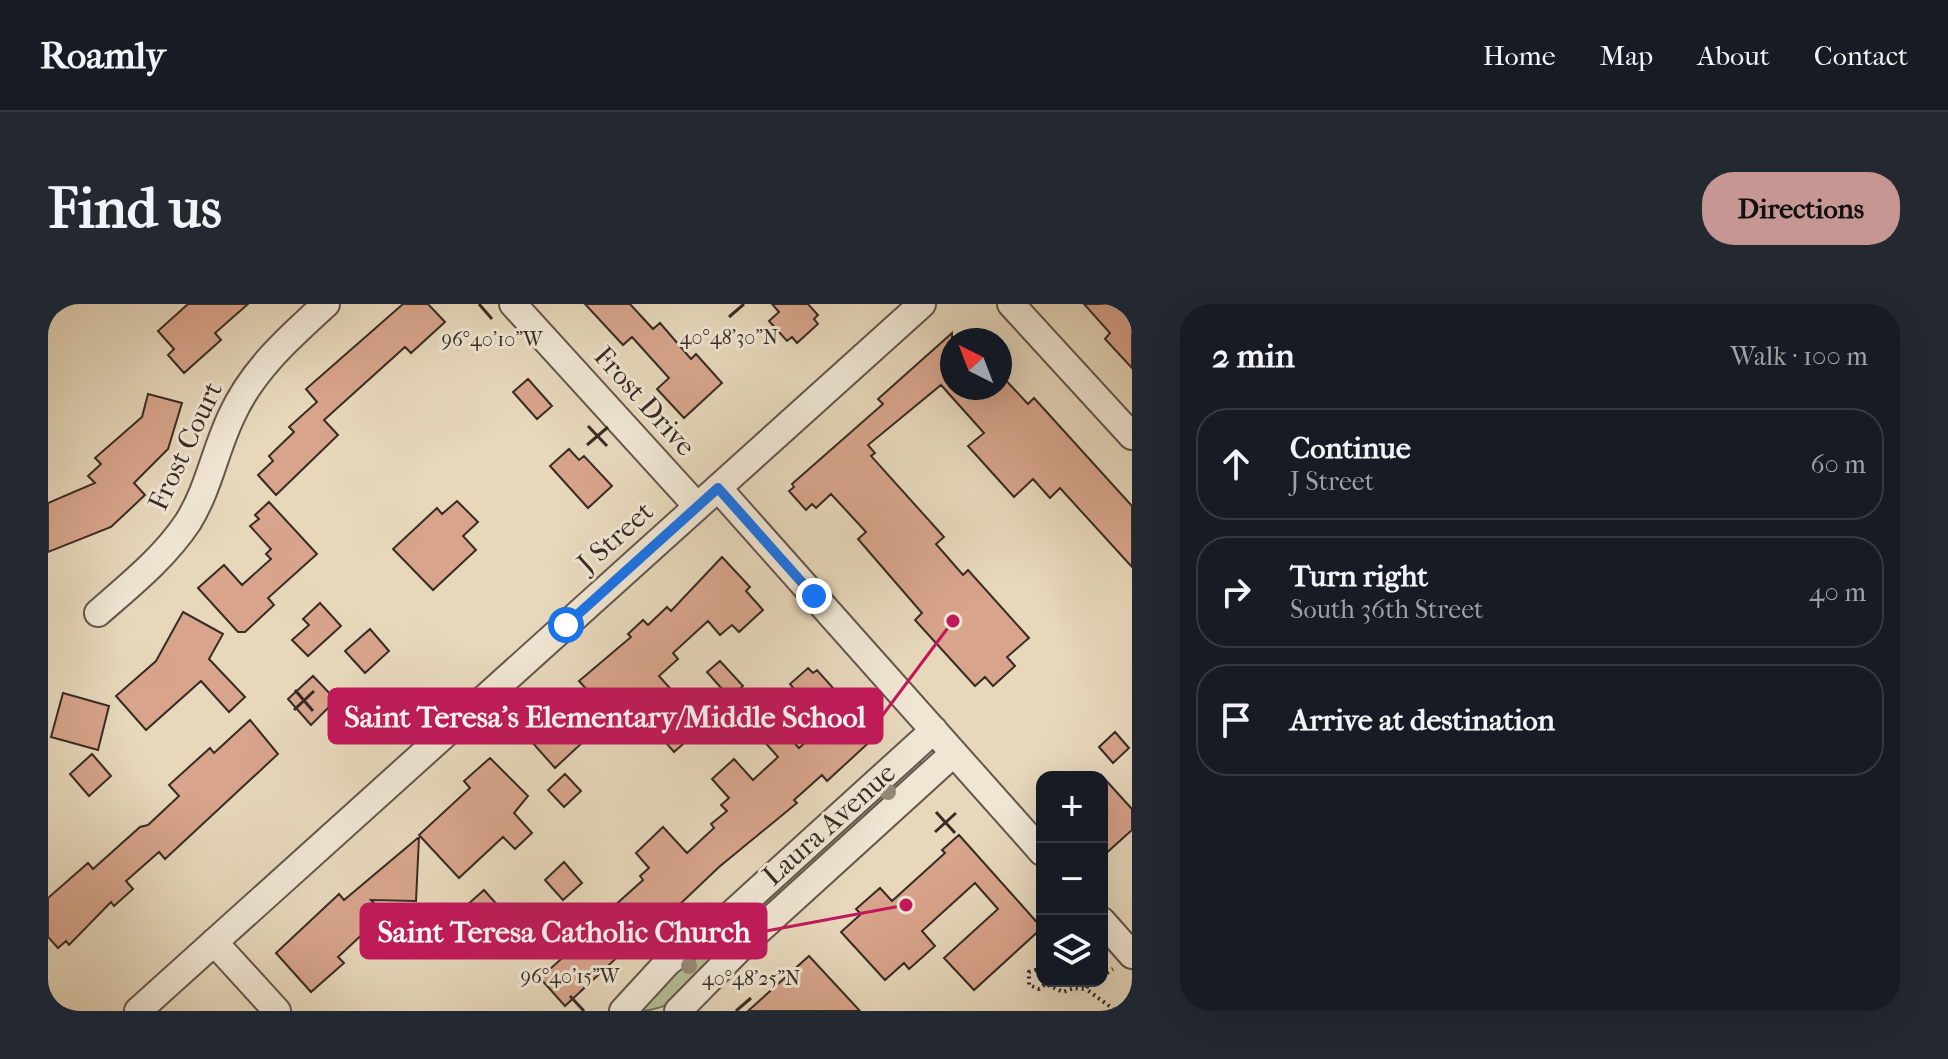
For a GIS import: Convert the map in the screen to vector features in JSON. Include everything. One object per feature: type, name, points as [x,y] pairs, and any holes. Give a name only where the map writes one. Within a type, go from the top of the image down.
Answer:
[{"type":"street","name":"Frost Court","points":[[98,613],[173,543],[205,490],[231,416],[244,391],[266,362],[326,304]]},
{"type":"street","name":"Frost Drive","points":[[513,304],[697,506]]},
{"type":"street","name":"J Street","points":[[138,1011],[922,304]]},
{"type":"street","points":[[1011,304],[1132,436]]},
{"type":"street","points":[[718,488],[1036,845]]},
{"type":"street","name":"Laura Avenue","points":[[623,1011],[668,962],[725,920],[934,730]]},
{"type":"street","name":"Laura Avenue","points":[[678,1011],[745,943],[954,753]]},
{"type":"street","points":[[725,920],[745,943]]},
{"type":"street","points":[[1108,932],[1124,961]]},
{"type":"street","points":[[214,942],[277,1011]]},
{"type":"path","points":[[1036,968],[1032,968],[1027,981],[1036,987]]},
{"type":"path","points":[[1055,987],[1063,992],[1074,988],[1086,989],[1116,1011]]},
{"type":"green space","points":[[918,761],[924,765],[748,925],[744,918]]},
{"type":"green space","points":[[718,938],[726,941],[727,945],[689,990],[666,1005],[637,1011],[656,986]]},
{"type":"building","points":[[188,304],[248,304],[215,333],[221,340],[184,373],[168,355],[174,349],[158,331]]},
{"type":"building","points":[[403,304],[428,304],[445,322],[411,353],[405,347],[324,420],[338,435],[276,495],[258,475],[273,461],[269,456],[294,432],[289,427],[317,402],[306,389]]},
{"type":"building","points":[[585,304],[630,304],[653,329],[660,323],[691,359],[696,354],[722,383],[684,418],[657,389],[669,378],[632,337],[623,345]]},
{"type":"building","points":[[772,304],[808,304],[818,315],[814,319],[818,324],[797,343],[792,337],[787,341],[769,321],[779,312]]},
{"type":"building","points":[[1084,304],[1132,304],[1132,368],[1105,339],[1110,333]]},
{"type":"building","points":[[940,344],[940,386],[868,445],[875,453],[871,456],[944,537],[936,544],[963,575],[968,570],[1029,638],[1007,657],[1015,666],[993,686],[985,677],[975,686],[915,620],[922,613],[858,539],[866,532],[831,494],[816,508],[812,504],[806,510],[789,491],[794,487],[792,484],[883,404],[878,399]]},
{"type":"building","points":[[528,379],[552,406],[537,419],[513,392]]},
{"type":"building","points":[[1012,387],[1028,404],[1034,398],[1132,506],[1132,567],[1060,488],[1050,498],[1033,479],[1014,497],[968,446],[984,433],[954,400],[1012,400]]},
{"type":"building","points":[[148,394],[182,403],[168,449],[134,483],[145,495],[111,527],[48,552],[48,503],[95,483],[88,476],[101,464],[95,458],[142,417]]},
{"type":"building","points":[[569,449],[579,460],[584,456],[612,486],[588,508],[550,466]]},
{"type":"building","points":[[457,501],[478,522],[463,536],[476,550],[433,590],[393,549],[437,508],[442,514]]},
{"type":"building","points":[[269,502],[317,554],[268,598],[274,605],[245,632],[238,632],[198,588],[224,565],[242,585],[271,559],[266,554],[271,549],[250,526],[259,519],[255,515]]},
{"type":"building","points":[[722,557],[750,587],[746,591],[763,610],[739,632],[732,625],[720,635],[708,621],[673,653],[678,659],[659,676],[677,696],[665,707],[691,737],[674,752],[638,710],[620,726],[579,681],[631,637],[628,634],[643,620],[648,625],[667,607],[671,611]]},
{"type":"building","points":[[320,603],[341,626],[308,656],[292,640],[309,625],[303,619]]},
{"type":"building","points":[[183,612],[223,634],[209,659],[245,697],[229,712],[201,681],[146,730],[116,696],[156,661]]},
{"type":"building","points":[[370,629],[389,651],[365,673],[345,651]]},
{"type":"building","points":[[720,661],[743,686],[730,698],[707,672]]},
{"type":"building","points":[[808,668],[813,673],[817,670],[876,736],[827,781],[822,775],[794,800],[797,803],[719,867],[678,906],[683,911],[667,926],[657,920],[565,1006],[540,978],[580,942],[574,936],[601,912],[604,915],[643,880],[640,876],[649,868],[636,853],[663,827],[687,853],[714,828],[711,824],[727,811],[721,805],[729,798],[712,779],[734,759],[753,780],[778,757],[754,730],[770,716],[799,748],[824,726],[790,684]]},
{"type":"building","points":[[313,676],[336,700],[311,725],[288,699]]},
{"type":"building","points":[[63,693],[109,706],[98,750],[51,737]]},
{"type":"building","points":[[557,712],[584,741],[555,768],[531,741]]},
{"type":"building","points":[[250,720],[278,754],[165,859],[159,852],[126,881],[133,889],[114,906],[111,902],[69,945],[66,941],[58,948],[48,937],[48,898],[88,863],[93,869],[140,827],[148,825],[179,796],[169,785],[210,748],[214,753]]},
{"type":"building","points":[[1115,732],[1129,748],[1113,763],[1099,747]]},
{"type":"building","points":[[92,754],[111,776],[89,796],[70,774]]},
{"type":"building","points":[[490,758],[528,796],[514,813],[532,833],[515,849],[503,837],[459,878],[419,835],[470,788],[464,781]]},
{"type":"building","points":[[565,774],[581,791],[564,807],[548,790]]},
{"type":"building","points":[[1108,783],[1132,809],[1132,830],[1108,852]]},
{"type":"building","points":[[959,835],[1036,921],[1036,933],[974,990],[944,958],[998,909],[975,883],[922,931],[935,946],[909,969],[904,963],[885,980],[841,932],[861,914],[856,909],[880,888],[892,901],[945,853],[942,850]]},
{"type":"building","points":[[419,837],[416,901],[371,900],[405,939],[389,953],[368,929],[338,957],[344,963],[311,992],[276,953],[339,894],[344,900]]},
{"type":"building","points":[[564,862],[582,883],[563,900],[545,880]]},
{"type":"building","points":[[484,890],[500,908],[483,923],[467,905]]},
{"type":"building","points":[[809,956],[860,1011],[748,1011],[789,974]]},
{"type":"place","name":"Saint Teresa's Elementary/Middle School","points":[[953,621]]},
{"type":"place","name":"Saint Teresa Catholic Church","points":[[906,905]]},
{"type":"route","points":[[566,625],[718,488],[814,596]]}]
